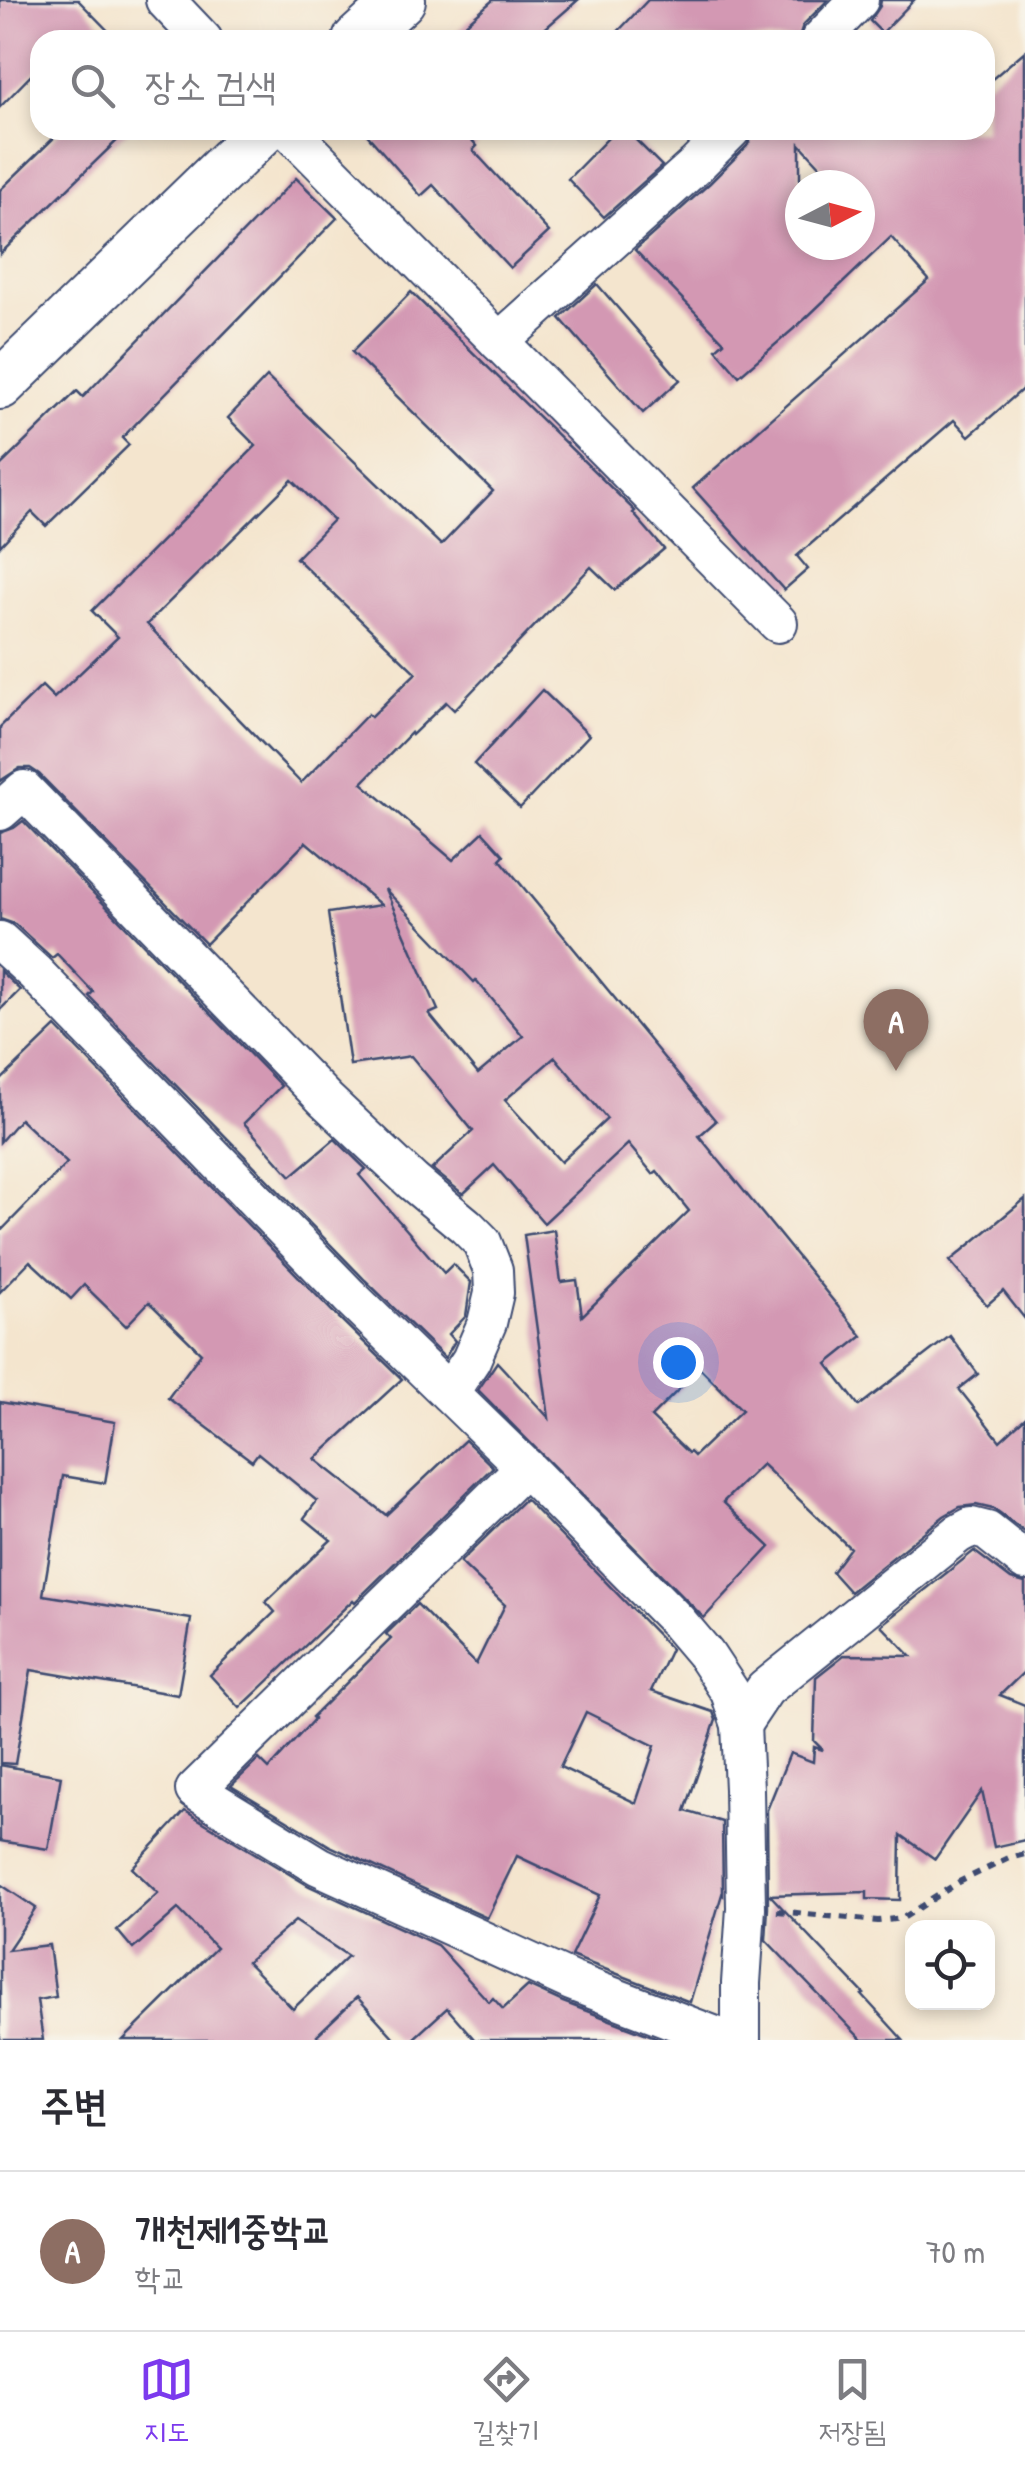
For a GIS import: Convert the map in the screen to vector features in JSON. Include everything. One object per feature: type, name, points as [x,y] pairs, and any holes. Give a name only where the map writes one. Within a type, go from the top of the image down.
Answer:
[{"type":"main road","points":[[368,30],[401,0]]},
{"type":"main road","points":[[0,385],[252,140]]},
{"type":"street","points":[[165,0],[194,30]]},
{"type":"street","points":[[830,30],[859,0]]},
{"type":"street","points":[[299,140],[778,623]]},
{"type":"street","points":[[500,342],[721,140]]},
{"type":"street","points":[[0,812],[24,790],[326,1100],[482,1242],[492,1270],[494,1293],[488,1324],[471,1360],[449,1392]]},
{"type":"street","points":[[0,941],[349,1296],[664,1607],[696,1643],[730,1692],[741,1725],[744,1789],[746,1908],[741,2040]]},
{"type":"street","points":[[525,1467],[196,1790],[319,1866],[572,1981],[726,2040]]},
{"type":"street","points":[[741,1725],[765,1689],[958,1534],[971,1527],[987,1531],[1025,1562]]},
{"type":"path","points":[[746,1908],[878,1922],[904,1918],[959,1882],[1025,1854]]},
{"type":"building","points":[[0,0],[78,0],[107,30],[30,30],[30,76],[0,107]]},
{"type":"building","points":[[493,0],[578,0],[544,30],[458,30]]},
{"type":"building","points":[[648,0],[828,0],[801,30],[620,30]]},
{"type":"building","points":[[881,0],[914,0],[885,30],[879,30],[870,21]]},
{"type":"building","points":[[1025,51],[1025,387],[969,436],[954,420],[797,556],[808,569],[784,590],[693,488],[929,280],[891,237],[875,252],[875,170],[824,170],[800,144],[800,170],[785,170],[785,260],[867,260],[739,376],[716,349],[724,342],[635,250],[710,183],[750,140],[995,140],[995,76]]},
{"type":"building","points":[[52,140],[118,140],[0,254],[0,190]]},
{"type":"building","points":[[372,140],[472,140],[477,146],[473,150],[549,232],[510,268],[433,185],[421,196]]},
{"type":"building","points":[[606,140],[636,140],[662,166],[604,217],[568,179]]},
{"type":"building","points":[[296,178],[337,218],[122,438],[129,445],[46,526],[32,512],[0,546],[0,466],[77,391],[83,397]]},
{"type":"building","points":[[597,284],[680,380],[643,413],[560,318]]},
{"type":"building","points":[[411,292],[635,511],[664,549],[615,590],[591,567],[454,710],[446,702],[362,783],[453,860],[483,832],[504,855],[500,859],[716,1121],[699,1136],[862,1336],[827,1364],[859,1406],[950,1336],[978,1374],[959,1389],[1000,1441],[1025,1418],[1025,1532],[993,1509],[960,1507],[850,1592],[832,1572],[850,1548],[762,1464],[723,1502],[770,1547],[704,1618],[478,1390],[497,1362],[549,1418],[524,1235],[554,1230],[561,1282],[577,1280],[582,1316],[689,1211],[657,1171],[653,1174],[628,1144],[544,1223],[494,1165],[463,1194],[432,1169],[473,1131],[411,1056],[350,1065],[328,913],[381,905],[306,842],[206,944],[39,774],[30,768],[20,768],[0,781],[0,727],[42,686],[54,698],[118,637],[92,611],[256,446],[228,418],[267,377],[441,545],[493,491],[352,352]],"holes":[[[292,480],[333,520],[296,558],[416,673],[371,717],[368,714],[301,783],[147,624]],[[385,889],[476,980],[523,1036],[478,1074],[429,1014],[438,1010]],[[555,1057],[607,1119],[561,1162],[505,1100]],[[700,1368],[742,1410],[694,1456],[651,1417]]]},
{"type":"building","points":[[542,690],[589,735],[520,808],[474,764]]},
{"type":"building","points":[[23,821],[281,1086],[244,1123],[291,1176],[335,1139],[366,1169],[359,1175],[444,1273],[453,1264],[471,1282],[466,1316],[449,1334],[455,1341],[445,1358],[89,996],[93,992],[57,954],[52,958],[15,924],[0,919],[0,833]]},
{"type":"building","points":[[0,971],[20,990],[0,1010]]},
{"type":"building","points":[[56,1027],[402,1379],[315,1459],[386,1515],[465,1440],[493,1467],[240,1708],[210,1675],[275,1612],[266,1602],[331,1540],[304,1518],[317,1501],[258,1453],[252,1461],[168,1398],[201,1353],[149,1302],[126,1326],[84,1285],[71,1299],[30,1261],[0,1292],[0,1232],[67,1163],[20,1119],[0,1142],[0,1081]]},
{"type":"building","points":[[1025,1199],[1025,1319],[1003,1291],[987,1305],[950,1261]]},
{"type":"building","points":[[0,1402],[115,1422],[105,1483],[63,1476],[43,1595],[191,1619],[178,1695],[31,1670],[15,1764],[0,1763]]},
{"type":"building","points":[[525,1499],[671,1649],[651,1691],[713,1712],[716,1720],[685,1811],[722,1822],[723,1895],[690,2002],[571,1956],[600,1895],[517,1856],[487,1918],[330,1846],[231,1786],[259,1759],[269,1769],[312,1717],[391,1639],[386,1634],[417,1604],[476,1664],[505,1605],[460,1562]],"holes":[[[586,1712],[655,1746],[636,1803],[560,1767]]]},
{"type":"building","points":[[974,1551],[1011,1579],[1025,1583],[1025,1671],[1000,1695],[1025,1705],[1025,1840],[994,1847],[982,1791],[935,1859],[901,1835],[900,1900],[867,1899],[867,1892],[770,1895],[903,2040],[862,2040],[766,1940],[767,1810],[790,1753],[813,1762],[814,1747],[823,1750],[814,1741],[816,1677],[844,1655],[911,1656],[881,1625]]},
{"type":"building","points":[[0,1765],[61,1776],[48,1849],[0,1841]]},
{"type":"building","points":[[185,1811],[309,1886],[437,1945],[489,2002],[493,1998],[503,2009],[528,1986],[663,2040],[475,2040],[447,2008],[412,2040],[396,2040],[357,1997],[317,2035],[322,2040],[123,2040],[216,1948],[178,1909],[133,1949],[117,1930],[158,1893],[132,1868]],"holes":[[[295,1921],[348,1956],[293,2009],[247,1962]]]},
{"type":"building","points":[[0,1884],[36,1908],[8,1950],[49,1945],[56,1997],[37,2000],[43,2040],[0,2040]]},
{"type":"place","name":"개천제1중학교","points":[[896,1071]]}]
